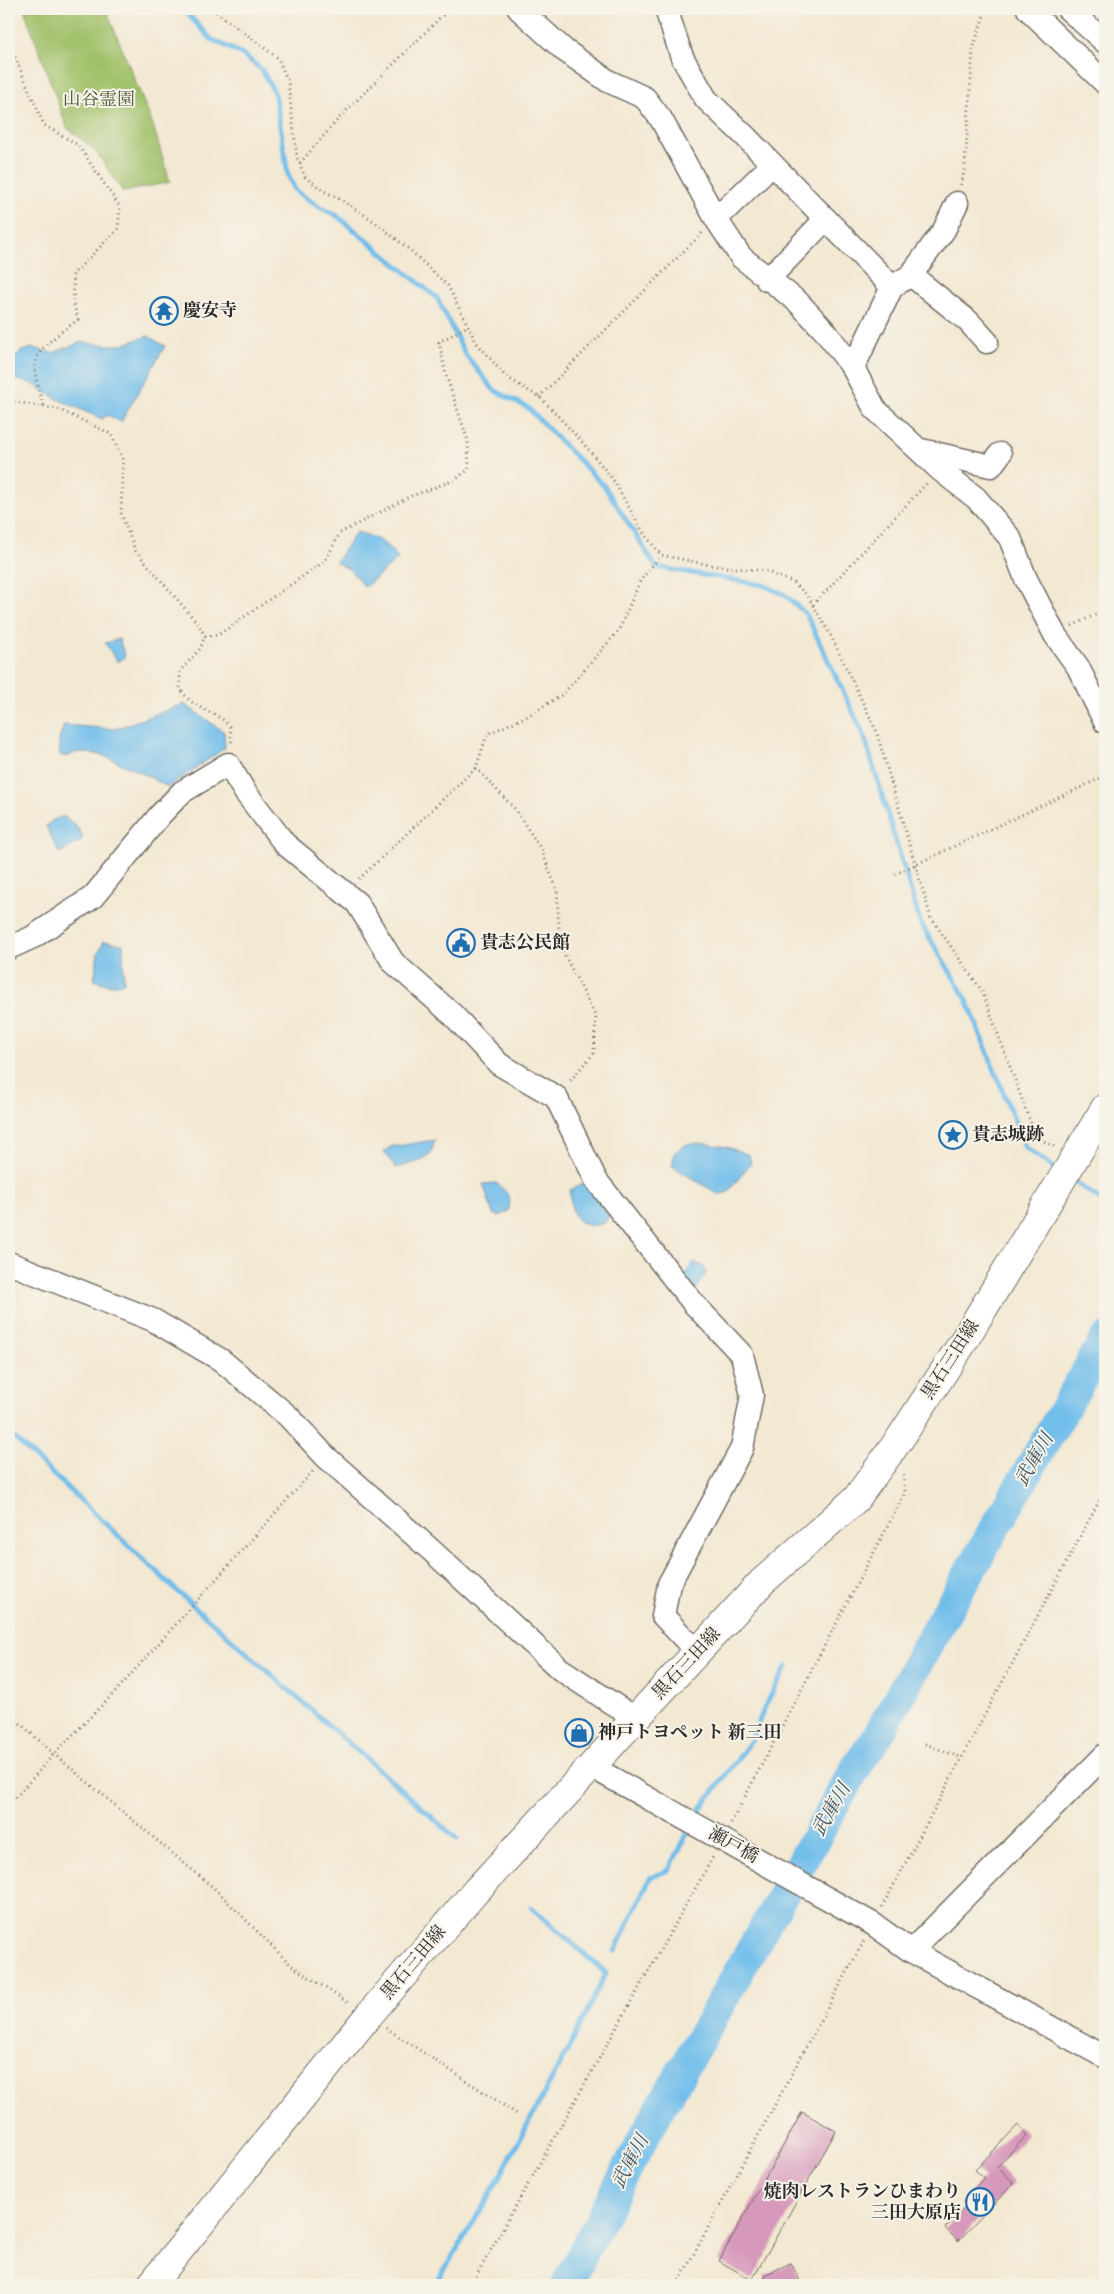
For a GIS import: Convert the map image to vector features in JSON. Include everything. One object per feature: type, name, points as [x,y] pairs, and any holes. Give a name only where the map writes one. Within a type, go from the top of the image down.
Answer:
[{"type":"main road","name":"黒石三田線","points":[[150,2285],[368,2016],[476,1891],[762,1582],[856,1499],[899,1440],[960,1347],[1105,1108]]},
{"type":"street","points":[[519,9],[564,50],[608,81],[645,98],[661,119],[716,219],[741,257],[767,280],[798,302],[825,332],[853,368],[875,408],[939,469],[976,498],[1010,538],[1026,579],[1055,635],[1078,668],[1105,722]]},
{"type":"street","points":[[666,9],[682,58],[706,99],[892,287]]},
{"type":"street","points":[[1068,9],[1105,42]]},
{"type":"street","points":[[1033,10],[1105,83]]},
{"type":"street","points":[[716,219],[772,165]]},
{"type":"street","points":[[853,368],[892,287],[911,275],[944,230],[957,203]]},
{"type":"street","points":[[767,280],[826,219]]},
{"type":"street","points":[[911,275],[968,321],[987,342]]},
{"type":"street","points":[[920,450],[991,466],[1000,454]]},
{"type":"street","points":[[9,948],[34,937],[93,897],[182,792],[228,764],[244,792],[285,844],[357,903],[393,962],[453,1014],[499,1064],[556,1097],[596,1180],[694,1304],[742,1355],[752,1395],[742,1448],[668,1584],[663,1616],[698,1653]]},
{"type":"street","points":[[9,1263],[153,1320],[212,1355],[288,1416],[326,1457],[432,1550],[560,1669],[636,1719]]},
{"type":"street","points":[[911,1951],[1105,1755]]},
{"type":"street","name":"瀬戸橋","points":[[592,1767],[873,1924],[911,1951],[1105,2057]]},
{"type":"path","points":[[212,9],[278,58],[288,82],[292,107],[292,132],[300,163],[306,177],[324,191],[375,222],[411,251],[448,286],[476,342],[505,376],[539,397],[612,478],[643,532],[661,555],[715,566],[766,571],[794,583],[807,595],[830,634],[876,730],[931,918],[982,992],[1036,1137],[1069,1166]]},
{"type":"path","points":[[300,163],[340,116],[449,9]]},
{"type":"path","points":[[957,203],[965,167],[973,50],[986,9]]},
{"type":"path","points":[[9,43],[44,125],[78,145],[120,207],[118,229],[72,274],[74,305],[78,320],[51,340],[36,360],[36,379],[44,406]]},
{"type":"path","points":[[539,397],[716,219]]},
{"type":"path","points":[[205,636],[218,635],[325,561],[340,533],[409,497],[455,480],[469,469],[468,441],[446,375],[439,342],[468,326]]},
{"type":"path","points":[[9,401],[58,409],[110,434],[122,460],[121,513],[134,550],[199,625],[205,636]]},
{"type":"path","points":[[812,605],[939,469]]},
{"type":"path","points":[[344,894],[476,768],[486,734],[528,716],[563,694],[619,630],[640,581],[661,555]]},
{"type":"path","points":[[1055,635],[1105,610]]},
{"type":"path","points":[[205,636],[200,648],[180,671],[180,689],[190,701],[222,719],[230,727],[232,747],[228,764]]},
{"type":"path","points":[[476,768],[514,808],[541,849],[557,890],[560,946],[596,1018],[594,1053],[556,1097]]},
{"type":"path","points":[[895,874],[1105,776]]},
{"type":"path","points":[[471,2285],[722,1840],[905,1493],[899,1440]]},
{"type":"path","points":[[9,1805],[54,1754],[117,1690],[326,1457]]},
{"type":"path","points":[[676,2285],[873,1924],[1105,1490]]},
{"type":"path","points":[[9,1713],[54,1754],[215,1889],[292,1966],[517,2114]]},
{"type":"path","points":[[925,1744],[962,1758]]},
{"type":"green space","name":"山谷霊園","points":[[24,9],[106,9],[153,125],[170,182],[123,192],[95,150],[67,128]]},
{"type":"water","points":[[148,336],[165,346],[121,422],[108,415],[102,419],[57,399],[31,383],[9,378],[9,364],[21,351],[33,348],[52,353],[82,342],[120,345]]},
{"type":"water","points":[[356,532],[380,541],[398,559],[365,587],[350,570],[336,562]]},
{"type":"water","points":[[119,639],[125,657],[118,662],[105,643]]},
{"type":"water","points":[[184,704],[224,732],[225,748],[168,787],[102,755],[77,752],[67,757],[60,755],[59,740],[64,725],[115,729]]},
{"type":"water","points":[[64,816],[76,826],[83,837],[80,842],[59,853],[46,826],[53,820]]},
{"type":"water","points":[[104,941],[123,944],[124,983],[109,985],[94,980],[98,953]]},
{"type":"water","points":[[435,1140],[431,1154],[420,1161],[396,1168],[384,1152],[390,1147]]},
{"type":"water","points":[[700,1143],[727,1147],[749,1155],[751,1163],[727,1193],[718,1194],[672,1166],[675,1152],[687,1144]]},
{"type":"water","points":[[590,1181],[612,1209],[605,1223],[588,1225],[582,1223],[574,1214],[570,1190]]},
{"type":"water","points":[[496,1183],[506,1192],[510,1203],[508,1212],[499,1216],[493,1214],[483,1184]]},
{"type":"water","points":[[694,1262],[704,1267],[706,1274],[695,1291],[683,1278]]},
{"type":"building","points":[[802,2112],[836,2131],[752,2280],[719,2261]]},
{"type":"building","points":[[1018,2125],[1027,2135],[997,2167],[1014,2183],[958,2241],[945,2228],[967,2206],[963,2201],[984,2178],[975,2170]]},
{"type":"building","points":[[791,2263],[802,2285],[755,2285],[766,2280],[764,2275]]},
{"type":"waterway","points":[[185,9],[211,39],[242,54],[262,70],[275,94],[288,175],[295,190],[319,207],[336,215],[437,298],[465,354],[494,390],[528,408],[605,487],[656,567],[763,585],[784,594],[806,614],[864,735],[920,922],[967,1000],[1025,1147],[1057,1170]]},
{"type":"waterway","points":[[1070,1179],[1105,1203]]},
{"type":"waterway","name":"武庫川","points":[[566,2285],[646,2133],[857,1766],[877,1737],[941,1621],[1105,1339]]},
{"type":"waterway","points":[[9,1433],[177,1591],[457,1839]]},
{"type":"waterway","points":[[696,1819],[701,1808],[751,1741],[767,1702],[787,1666]]},
{"type":"waterway","points":[[615,1951],[650,1878],[669,1870],[690,1828]]},
{"type":"waterway","points":[[435,2285],[490,2195],[577,2032],[606,1973],[531,1907]]},
{"type":"place","name":"慶安寺","points":[[164,311]]},
{"type":"place","name":"貴志公民館","points":[[461,943]]},
{"type":"place","name":"貴志城跡","points":[[953,1135]]},
{"type":"place","name":"神戸トヨペット 新三田","points":[[579,1733]]},
{"type":"place","name":"焼肉レストランひまわり 三田大原店","points":[[980,2202]]}]
